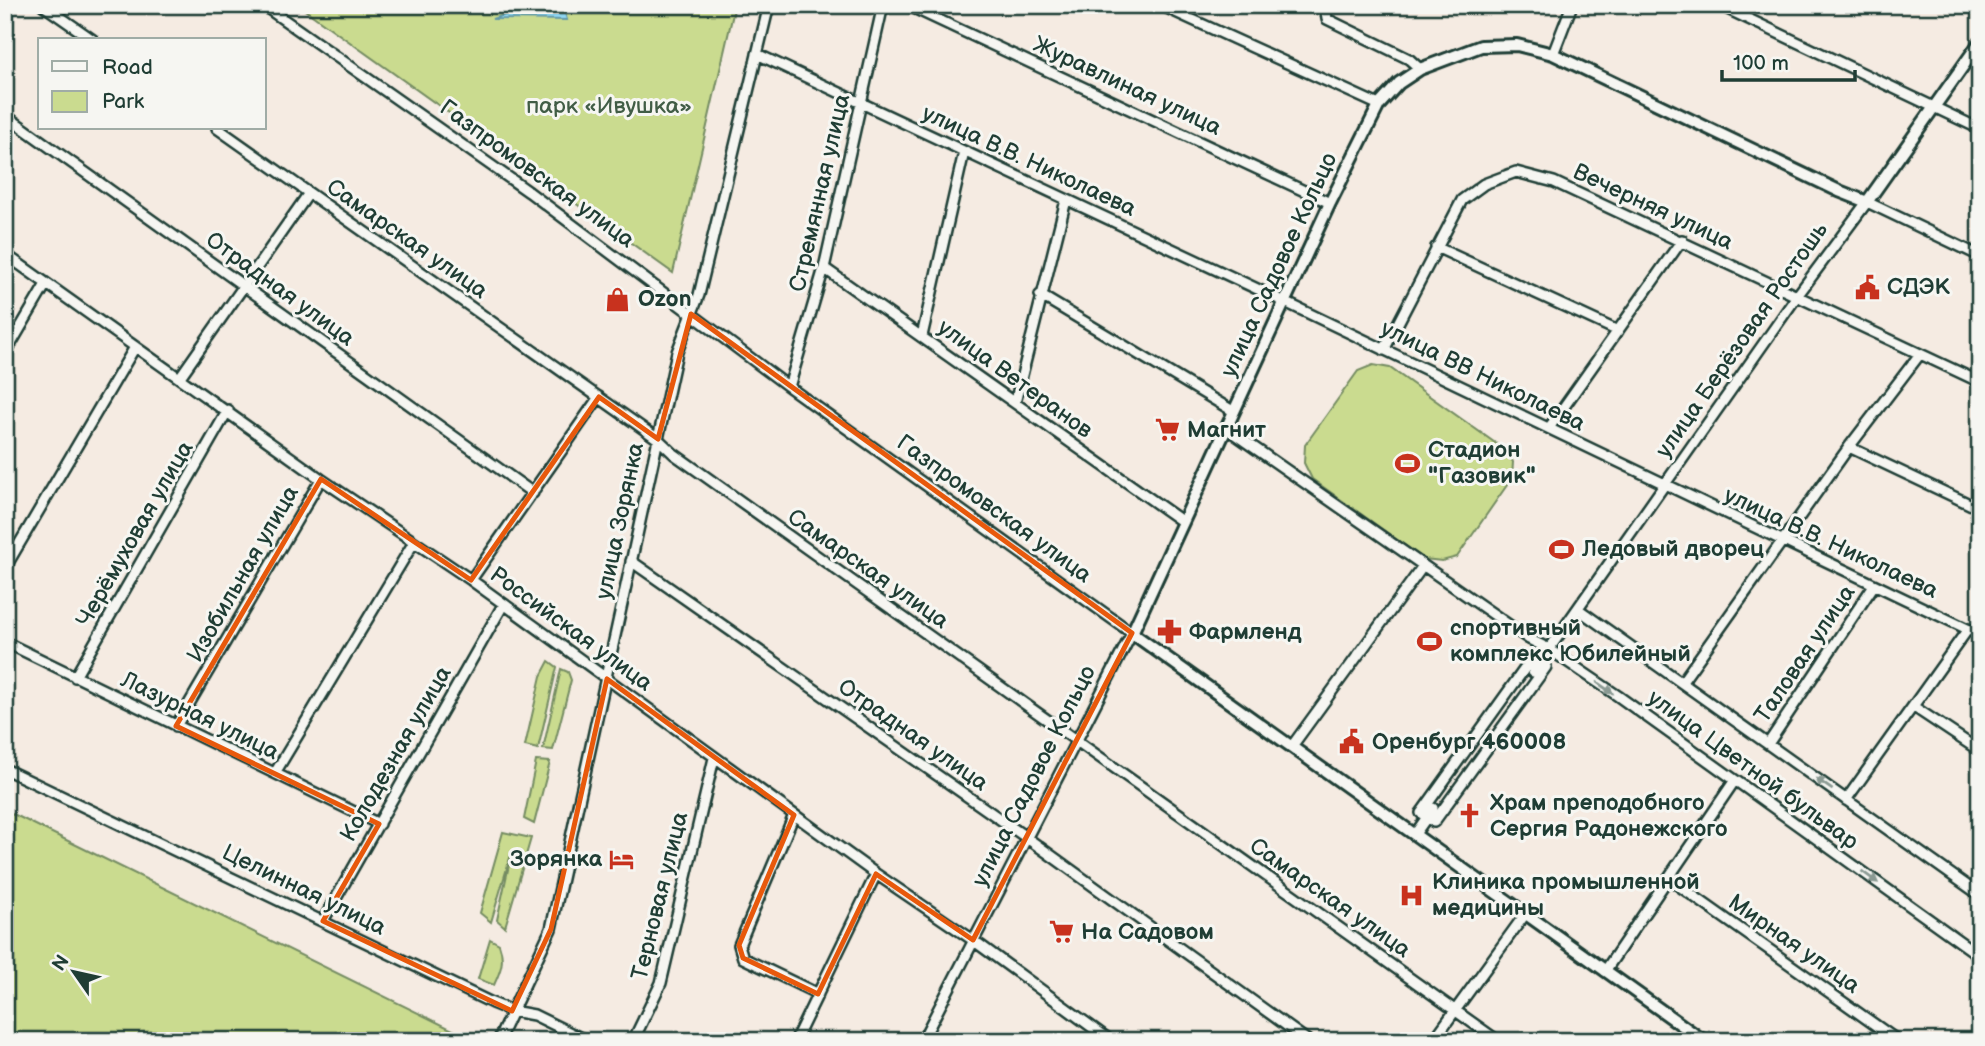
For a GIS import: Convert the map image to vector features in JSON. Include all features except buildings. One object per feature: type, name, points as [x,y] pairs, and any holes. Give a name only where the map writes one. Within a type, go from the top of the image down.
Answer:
[{"type":"main road","name":"улица Берёзовая Ростошь","points":[[1867,202],[1980,43]]},
{"type":"main road","name":"улица Садовое Кольцо","points":[[1132,633],[1330,203],[1379,105],[1399,83],[1420,69],[1481,46],[1517,45],[1553,54],[1867,202]]},
{"type":"main road","name":"Газпромовская улица","points":[[1132,633],[1704,1041]]},
{"type":"street","points":[[43,5],[90,38]]},
{"type":"street","name":"Газпромовская улица","points":[[263,5],[529,192],[789,387],[1132,633]]},
{"type":"street","name":"улица Зорянка","points":[[498,1041],[551,929],[677,352],[699,295],[769,5]]},
{"type":"street","name":"Стремянная улица","points":[[789,387],[824,268],[883,5]]},
{"type":"street","name":"Журавлиная улица","points":[[907,5],[1330,203]]},
{"type":"street","points":[[1325,5],[1327,19],[1409,59],[1420,69]]},
{"type":"street","points":[[1553,54],[1572,5]]},
{"type":"street","points":[[1719,5],[1980,129]]},
{"type":"street","points":[[1165,6],[1379,105]]},
{"type":"street","name":"улица В.В. Николаева","points":[[757,54],[1284,302]]},
{"type":"street","name":"Отрадная улица","points":[[5,115],[533,493]]},
{"type":"street","name":"Самарская улица","points":[[220,130],[658,439],[674,454],[1498,1041]]},
{"type":"street","points":[[922,336],[964,152]]},
{"type":"street","name":"Вечерняя улица","points":[[1384,350],[1462,200],[1484,184],[1516,172],[1555,182],[1980,382]]},
{"type":"street","points":[[180,377],[309,193]]},
{"type":"street","points":[[1015,404],[1040,295],[1066,200]]},
{"type":"street","name":"улица Садовое Кольцо","points":[[1867,202],[1980,256]]},
{"type":"street","name":"улица Берёзовая Ростошь","points":[[1540,662],[1797,296],[1867,202]]},
{"type":"street","points":[[1549,428],[1682,240]]},
{"type":"street","points":[[1436,247],[1618,331]]},
{"type":"street","name":"Российская улица","points":[[5,254],[228,410],[321,479],[471,580],[714,758],[973,940],[1111,1041]]},
{"type":"street","name":"улица Ветеранов","points":[[824,268],[1183,522]]},
{"type":"street","points":[[5,354],[46,284]]},
{"type":"street","points":[[1040,295],[1233,411]]},
{"type":"street","name":"улица ВВ Николаева","points":[[1284,302],[1665,485]]},
{"type":"street","points":[[5,568],[135,347]]},
{"type":"street","points":[[1682,682],[1849,447],[1920,354]]},
{"type":"street","points":[[471,580],[599,397]]},
{"type":"street","name":"Черёмуховая улица","points":[[75,677],[228,410]]},
{"type":"street","name":"улица Цветной бульвар","points":[[1226,428],[1529,639],[1549,649],[1980,956]]},
{"type":"street","points":[[1849,447],[1980,509]]},
{"type":"street","name":"Изобильная улица","points":[[176,726],[321,479]]},
{"type":"street","name":"улица В.В. Николаева","points":[[1665,485],[1980,635]]},
{"type":"street","points":[[275,773],[414,542]]},
{"type":"street","name":"Отрадная улица","points":[[631,561],[1027,838],[1308,1041]]},
{"type":"street","points":[[1292,746],[1423,566]]},
{"type":"street","name":"Таловая улица","points":[[1768,744],[1874,585]]},
{"type":"street","name":"Колодезная улица","points":[[323,921],[503,606]]},
{"type":"street","name":"улица Цветной бульвар","points":[[1578,609],[1980,895]]},
{"type":"street","points":[[1846,800],[1968,629]]},
{"type":"street","name":"улица Садовое Кольцо","points":[[922,1041],[1132,633]]},
{"type":"street","name":"Лазурная улица","points":[[5,642],[379,824]]},
{"type":"street","points":[[1415,834],[1427,817],[1421,813],[1434,809],[1460,786],[1519,705],[1533,672],[1533,657],[1546,667],[1533,672],[1505,695],[1447,776],[1434,809]]},
{"type":"street","points":[[1505,695],[1519,705]]},
{"type":"street","points":[[1914,706],[1980,751]]},
{"type":"street","points":[[1494,710],[1508,720]]},
{"type":"street","points":[[1483,727],[1496,736]]},
{"type":"street","points":[[1469,746],[1482,755]]},
{"type":"street","name":"Терновая улица","points":[[633,1041],[661,983],[714,758]]},
{"type":"street","points":[[1458,761],[1471,771]]},
{"type":"street","name":"Целинная улица","points":[[5,769],[512,1011],[534,1015],[587,1041]]},
{"type":"street","points":[[1447,776],[1460,786]]},
{"type":"street","points":[[1605,971],[1735,780]]},
{"type":"street","points":[[794,814],[738,946],[743,958],[818,994]]},
{"type":"street","points":[[795,1041],[876,874]]},
{"type":"street","name":"Мирная улица","points":[[1668,878],[1898,1041]]},
{"type":"street","points":[[1433,1041],[1525,913]]},
{"type":"highlighted area","points":[[691,314],[1132,633],[973,940],[876,874],[818,994],[743,958],[739,945],[794,815],[607,679],[551,929],[512,1011],[323,921],[379,824],[176,726],[321,479],[471,580],[599,397],[658,439]]},
{"type":"green space","name":"парк «Ивушка»","points":[[298,5],[735,5],[673,273]]},
{"type":"green space","name":"Стадион \"Газовик\"","points":[[1373,365],[1390,368],[1505,450],[1513,462],[1512,478],[1457,557],[1442,561],[1424,559],[1312,479],[1304,463],[1305,445],[1358,371]]},
{"type":"green space","points":[[549,661],[557,667],[538,749],[525,746],[541,676]]},
{"type":"green space","points":[[561,669],[568,672],[571,680],[553,750],[543,749]]},
{"type":"green space","points":[[536,761],[550,762],[534,824],[524,819]]},
{"type":"green space","points":[[5,810],[463,1035],[460,1041],[5,1041]]},
{"type":"green space","points":[[503,832],[531,838],[505,927],[497,920],[512,851],[491,922],[480,913]]},
{"type":"green space","points":[[490,939],[499,944],[502,955],[494,985],[478,979]]},
{"type":"water","points":[[537,5],[563,5],[567,20],[492,19]]},
{"type":"place","name":"СДЭК","points":[[1867,287]]},
{"type":"place","name":"Ozon","points":[[618,299]]},
{"type":"place","name":"Магнит","points":[[1167,430]]},
{"type":"place","name":"Стадион \"Газовик\"","points":[[1408,463]]},
{"type":"place","name":"Ледовый дворец","points":[[1562,549]]},
{"type":"place","name":"Фармленд","points":[[1169,632]]},
{"type":"place","name":"спортивный комплекс Юбилейный","points":[[1430,641]]},
{"type":"place","name":"Оренбург 460008","points":[[1352,742]]},
{"type":"place","name":"Храм преподобного Сергия Радонежского","points":[[1470,816]]},
{"type":"place","name":"Зорянка","points":[[622,859]]},
{"type":"place","name":"Клиника промышленной медицины","points":[[1412,895]]},
{"type":"place","name":"На Садовом","points":[[1061,932]]}]
